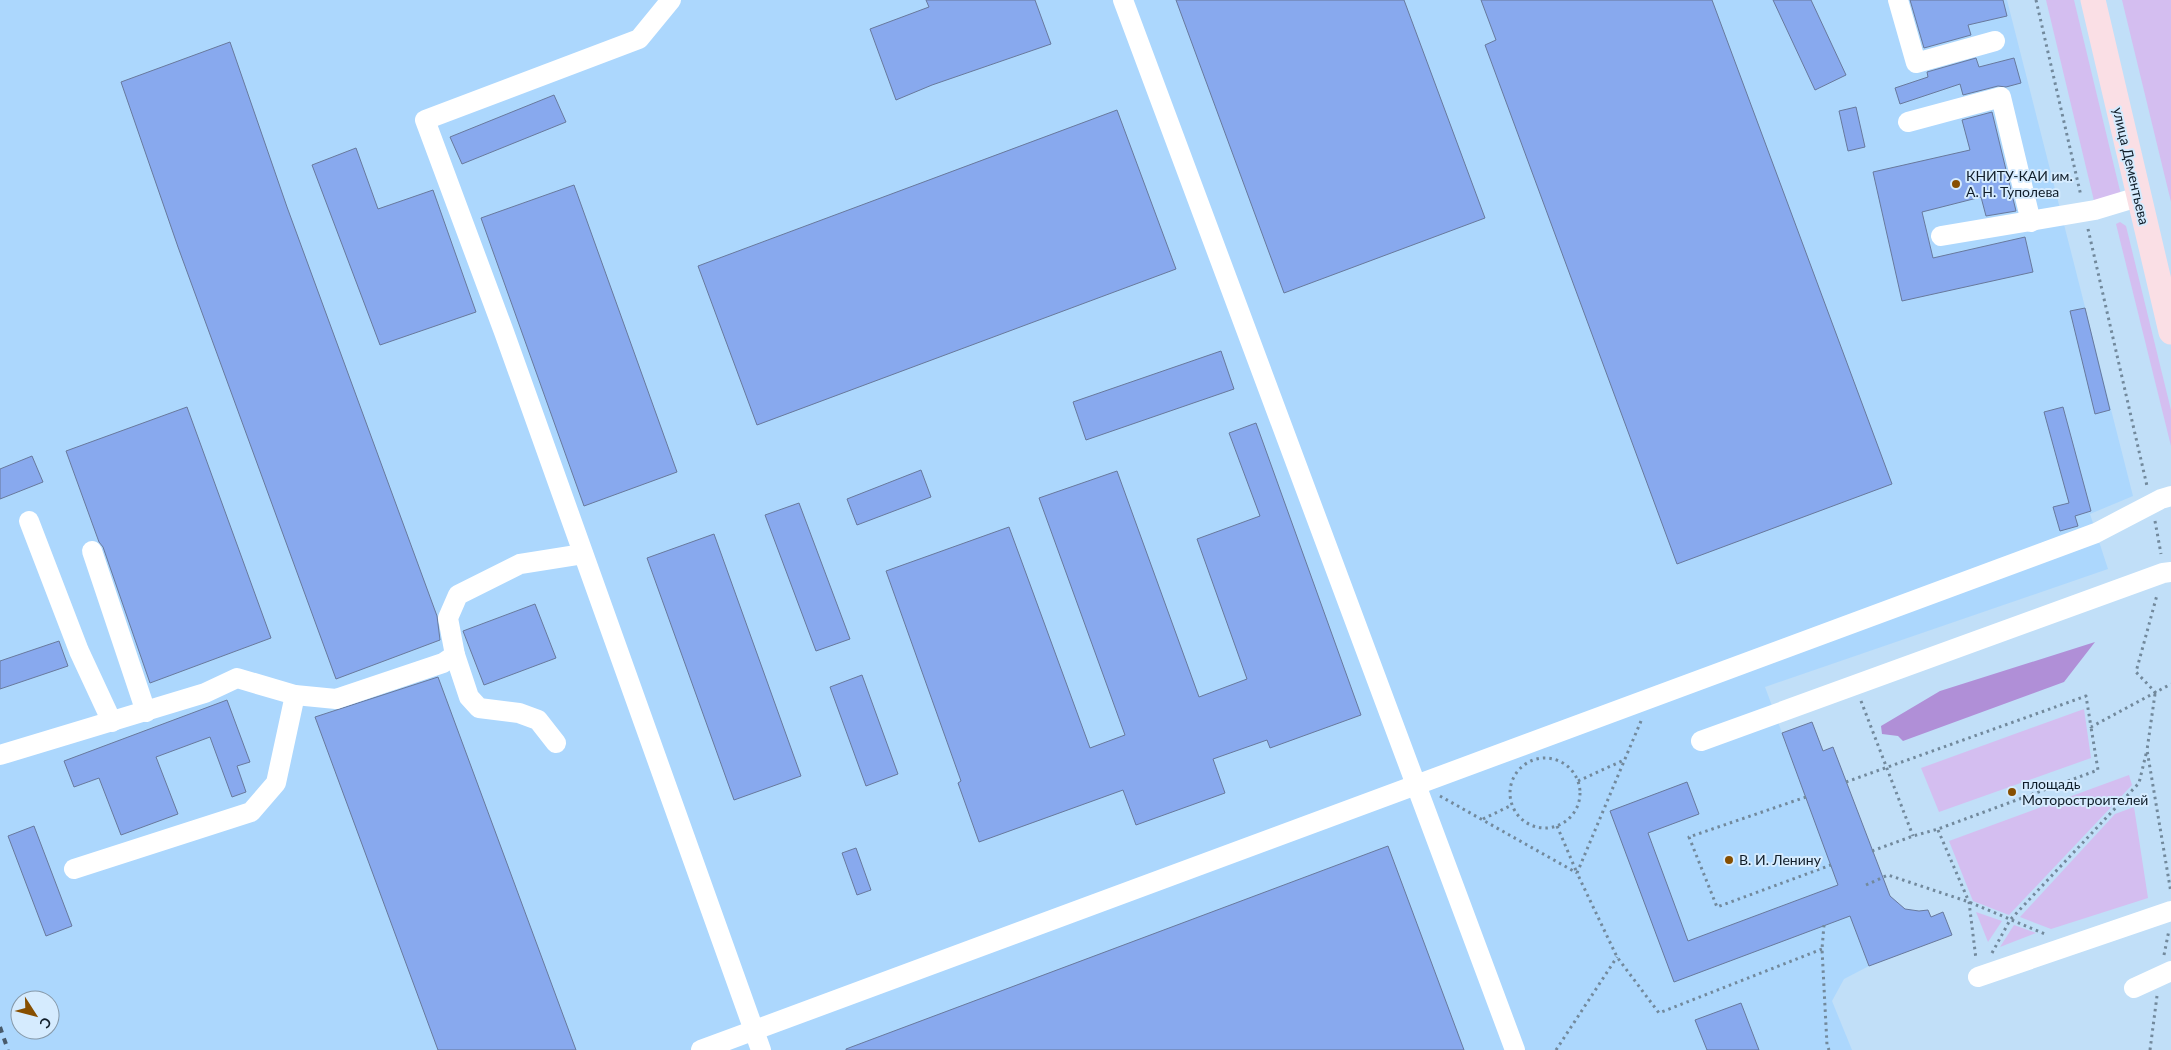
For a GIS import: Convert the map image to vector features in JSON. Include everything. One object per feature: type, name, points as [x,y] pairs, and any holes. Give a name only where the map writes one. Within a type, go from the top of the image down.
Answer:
[{"type":"main road","name":"улица Дементьева","points":[[2093,0],[2171,332]]},
{"type":"lane","points":[[671,0],[639,40],[425,120],[583,554],[760,1050]]},
{"type":"lane","points":[[1123,0],[1417,783],[1515,1050]]},
{"type":"lane","points":[[1898,0],[1916,63],[1995,41]]},
{"type":"lane","points":[[1908,122],[2000,97],[2031,222]]},
{"type":"lane","points":[[1941,236],[2085,212],[2138,197]]},
{"type":"lane","points":[[702,1050],[1417,783],[2096,533],[2171,496]]},
{"type":"lane","points":[[29,521],[79,651],[112,722]]},
{"type":"lane","points":[[92,551],[146,712]]},
{"type":"lane","points":[[556,743],[538,720],[518,713],[479,708],[469,697],[455,655],[448,618],[458,595],[520,564],[583,554]]},
{"type":"lane","points":[[1701,741],[2167,573]]},
{"type":"lane","points":[[0,756],[205,693],[237,678],[295,695],[336,699],[444,663],[455,655]]},
{"type":"lane","points":[[74,869],[251,812],[276,783],[295,695]]},
{"type":"lane","points":[[1978,977],[2171,911]]},
{"type":"lane","points":[[2134,988],[2171,971]]},
{"type":"path","points":[[2036,0],[2167,573],[2136,672],[2156,694]]},
{"type":"path","points":[[2091,727],[2156,694],[2171,684]]},
{"type":"path","points":[[1855,685],[1913,836]]},
{"type":"path","points":[[1978,977],[2010,920],[2139,783],[2147,750],[2156,694]]},
{"type":"path","points":[[1846,782],[2086,696],[2098,770],[1938,829],[1872,851]]},
{"type":"path","points":[[1577,873],[1651,697]]},
{"type":"path","points":[[2147,750],[2171,894]]},
{"type":"path","points":[[1541,758],[1559,761],[1567,766],[1578,781],[1580,792],[1574,812],[1557,826],[1546,828],[1525,822],[1517,814],[1512,804],[1510,787],[1513,779],[1518,771],[1532,761],[1541,758]]},
{"type":"path","points":[[1578,781],[1624,760]]},
{"type":"path","points":[[1417,783],[1577,873]]},
{"type":"path","points":[[1806,797],[1689,838],[1717,907],[1831,866]]},
{"type":"path","points":[[1482,820],[1512,804]]},
{"type":"path","points":[[1557,826],[1617,957],[1659,1013],[1822,950]]},
{"type":"path","points":[[1938,829],[1969,902],[1978,977]]},
{"type":"path","points":[[1866,885],[1888,875],[1969,902],[2072,945]]},
{"type":"path","points":[[1824,926],[1822,950],[1827,1045],[1829,1050]]},
{"type":"path","points":[[1556,1050],[1617,957]]},
{"type":"path","points":[[1824,1050],[1827,1045]]},
{"type":"shaded area","points":[[0,0],[2007,0],[2133,496],[2090,514],[2108,569],[1765,687],[1869,966],[1844,979],[1832,1001],[1852,1050],[0,1050]]},
{"type":"shaded area","points":[[2046,0],[2074,0],[2121,195],[2095,205]]},
{"type":"shaded area","points":[[2122,0],[2171,0],[2171,202]]},
{"type":"shaded area","points":[[2120,222],[2126,226],[2171,410],[2171,446],[2116,224]]},
{"type":"shaded area","points":[[2095,642],[2064,682],[1903,741],[1898,736],[1882,734],[1881,726],[1940,691]]},
{"type":"shaded area","points":[[2084,709],[2091,758],[1939,812],[1921,768]]},
{"type":"shaded area","points":[[2129,775],[2132,785],[2009,915],[1973,901],[1949,841]]},
{"type":"shaded area","points":[[2134,807],[2148,898],[2051,929],[2020,917],[2115,814]]},
{"type":"shaded area","points":[[1976,912],[2002,921],[1988,942]]},
{"type":"shaded area","points":[[2014,925],[2036,933],[2000,947]]},
{"type":"building","points":[[926,0],[1035,0],[1051,44],[932,85],[896,100],[870,29],[929,7]]},
{"type":"building","points":[[1176,0],[1404,0],[1485,218],[1284,293]]},
{"type":"building","points":[[1481,0],[1712,0],[1892,484],[1677,564],[1485,45],[1496,40]]},
{"type":"building","points":[[1773,0],[1811,0],[1846,75],[1815,90]]},
{"type":"building","points":[[1910,0],[2003,0],[2007,16],[1968,25],[1971,35],[1924,48]]},
{"type":"building","points":[[230,42],[287,207],[437,616],[440,640],[336,679],[178,247],[121,82]]},
{"type":"building","points":[[1976,58],[1979,67],[2014,58],[2021,83],[2006,87],[1998,86],[1963,95],[1960,84],[1900,104],[1895,88],[1928,77],[1927,72]]},
{"type":"building","points":[[554,95],[566,122],[462,164],[450,137]]},
{"type":"building","points":[[1856,107],[1865,147],[1848,151],[1839,111]]},
{"type":"building","points":[[1117,110],[1176,269],[757,425],[698,266]]},
{"type":"building","points":[[1992,112],[2016,211],[1986,216],[1981,197],[1922,212],[1933,258],[2025,237],[2033,272],[1902,301],[1873,172],[1970,150],[1962,120]]},
{"type":"building","points":[[356,148],[378,209],[433,190],[476,312],[380,345],[312,165]]},
{"type":"building","points":[[574,185],[677,472],[584,506],[481,218]]},
{"type":"building","points":[[2085,308],[2110,410],[2095,414],[2070,311]]},
{"type":"building","points":[[1221,351],[1234,389],[1086,440],[1073,402]]},
{"type":"building","points":[[187,407],[271,638],[150,683],[103,547],[99,542],[66,451]]},
{"type":"building","points":[[2063,407],[2091,511],[2075,516],[2078,526],[2060,531],[2053,507],[2069,503],[2044,412]]},
{"type":"building","points":[[1256,423],[1361,715],[1270,748],[1267,740],[1213,759],[1225,793],[1136,825],[1123,790],[979,842],[958,783],[961,781],[886,571],[1009,527],[1090,748],[1125,735],[1039,498],[1117,471],[1199,697],[1247,679],[1197,539],[1260,516],[1229,433]]},
{"type":"building","points":[[32,456],[43,482],[0,499],[0,469]]},
{"type":"building","points":[[921,470],[931,497],[857,525],[847,499]]},
{"type":"building","points":[[799,503],[850,639],[816,651],[765,515]]},
{"type":"building","points":[[714,534],[801,776],[734,800],[647,558]]},
{"type":"building","points":[[535,604],[556,658],[484,685],[463,631]]},
{"type":"building","points":[[59,641],[68,666],[0,689],[0,661]]},
{"type":"building","points":[[862,675],[898,774],[866,786],[830,687]]},
{"type":"building","points":[[438,677],[576,1050],[438,1050],[315,717]]},
{"type":"building","points":[[227,700],[250,762],[237,766],[246,792],[232,797],[210,737],[156,757],[178,814],[121,835],[99,778],[74,787],[64,761]]},
{"type":"building","points":[[1812,722],[1823,751],[1833,747],[1890,896],[1905,909],[1928,910],[1931,917],[1943,912],[1952,935],[1869,966],[1850,916],[1674,982],[1610,811],[1687,782],[1699,814],[1648,833],[1688,941],[1838,885],[1782,733]]},
{"type":"building","points":[[34,826],[72,926],[46,936],[8,836]]},
{"type":"building","points":[[1388,846],[1464,1050],[846,1050],[846,1049]]},
{"type":"building","points":[[856,848],[871,890],[857,895],[842,853]]},
{"type":"building","points":[[1741,1003],[1759,1050],[1707,1050],[1695,1020]]},
{"type":"railway","points":[[0,1027],[8,1050]]},
{"type":"place","name":"КНИТУ-КАИ им. А. Н. Туполева","points":[[1956,184]]},
{"type":"place","name":"площадь Моторостроителей","points":[[2012,792]]},
{"type":"place","name":"В. И. Ленину","points":[[1729,860]]}]
